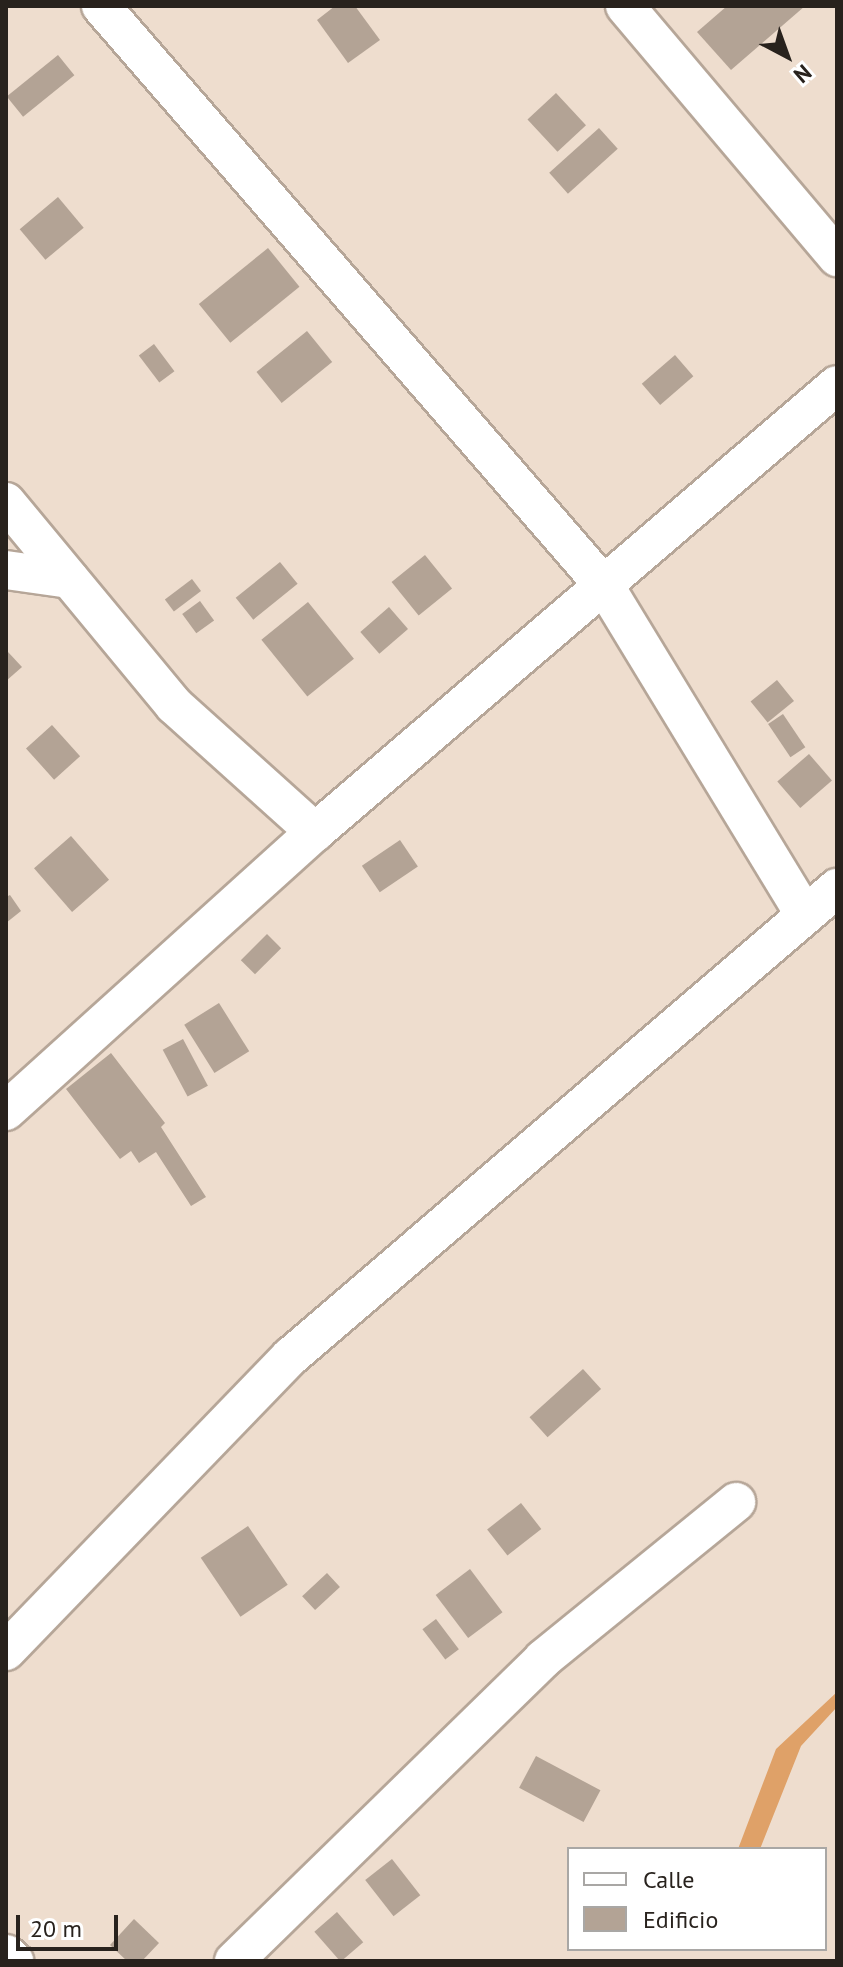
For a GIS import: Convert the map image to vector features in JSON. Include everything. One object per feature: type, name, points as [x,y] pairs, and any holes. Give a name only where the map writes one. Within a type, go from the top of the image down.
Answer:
[{"type":"street","points":[[101,6],[606,588],[805,915]]},
{"type":"street","points":[[625,6],[837,257]]},
{"type":"street","points":[[6,1111],[315,832],[606,588],[837,385]]},
{"type":"street","points":[[6,502],[174,705],[315,832]]},
{"type":"street","points":[[6,570],[69,579]]},
{"type":"street","points":[[6,1651],[290,1357],[837,888]]},
{"type":"street","points":[[234,1961],[543,1659],[736,1502]]},
{"type":"street","points":[[6,1954],[14,1961]]},
{"type":"shaded area","points":[[837,1692],[837,1707],[801,1746],[761,1847],[739,1847],[776,1749]]},
{"type":"building","points":[[335,6],[355,6],[380,40],[348,63],[317,20]]},
{"type":"building","points":[[727,6],[805,6],[731,70],[697,32]]},
{"type":"building","points":[[58,55],[74,75],[23,117],[7,97]]},
{"type":"building","points":[[556,93],[586,125],[557,152],[527,120]]},
{"type":"building","points":[[599,128],[618,149],[568,194],[549,173]]},
{"type":"building","points":[[58,197],[84,228],[45,260],[20,229]]},
{"type":"building","points":[[268,248],[299,287],[230,343],[199,304]]},
{"type":"building","points":[[307,331],[332,362],[282,403],[256,372]]},
{"type":"building","points":[[154,344],[174,371],[159,383],[139,355]]},
{"type":"building","points":[[675,355],[693,376],[660,405],[642,384]]},
{"type":"building","points":[[425,555],[452,588],[419,615],[392,582]]},
{"type":"building","points":[[280,562],[298,584],[253,620],[236,598]]},
{"type":"building","points":[[192,579],[201,591],[174,611],[165,599]]},
{"type":"building","points":[[200,601],[214,620],[196,633],[182,614]]},
{"type":"building","points":[[308,602],[354,659],[307,696],[261,640]]},
{"type":"building","points":[[389,607],[408,629],[379,654],[360,632]]},
{"type":"building","points":[[8,652],[22,667],[6,681],[6,654]]},
{"type":"building","points":[[777,680],[794,701],[768,722],[751,701]]},
{"type":"building","points":[[783,714],[805,747],[790,757],[768,724]]},
{"type":"building","points":[[52,725],[80,756],[54,780],[26,748]]},
{"type":"building","points":[[809,754],[832,780],[800,808],[777,782]]},
{"type":"building","points":[[71,836],[109,880],[72,912],[34,868]]},
{"type":"building","points":[[400,840],[418,867],[380,892],[362,866]]},
{"type":"building","points":[[10,895],[21,911],[6,923],[6,897]]},
{"type":"building","points":[[267,934],[281,948],[255,974],[241,960]]},
{"type":"building","points":[[219,1003],[249,1051],[214,1073],[184,1025]]},
{"type":"building","points":[[183,1039],[208,1086],[188,1097],[163,1050]]},
{"type":"building","points":[[111,1053],[165,1123],[161,1127],[206,1197],[191,1206],[156,1152],[139,1163],[131,1151],[120,1159],[66,1089]]},
{"type":"building","points":[[583,1369],[601,1389],[548,1437],[529,1417]]},
{"type":"building","points":[[521,1503],[541,1529],[507,1555],[487,1529]]},
{"type":"building","points":[[248,1526],[288,1585],[240,1617],[201,1558]]},
{"type":"building","points":[[470,1569],[502,1612],[468,1638],[436,1595]]},
{"type":"building","points":[[327,1573],[340,1587],[315,1610],[302,1596]]},
{"type":"building","points":[[436,1619],[459,1649],[445,1660],[422,1629]]},
{"type":"building","points":[[536,1756],[600,1790],[584,1822],[519,1788]]},
{"type":"building","points":[[392,1859],[420,1895],[394,1916],[365,1880]]},
{"type":"building","points":[[337,1912],[363,1942],[340,1961],[314,1932]]},
{"type":"building","points":[[134,1919],[159,1943],[142,1961],[127,1961],[110,1945]]}]
